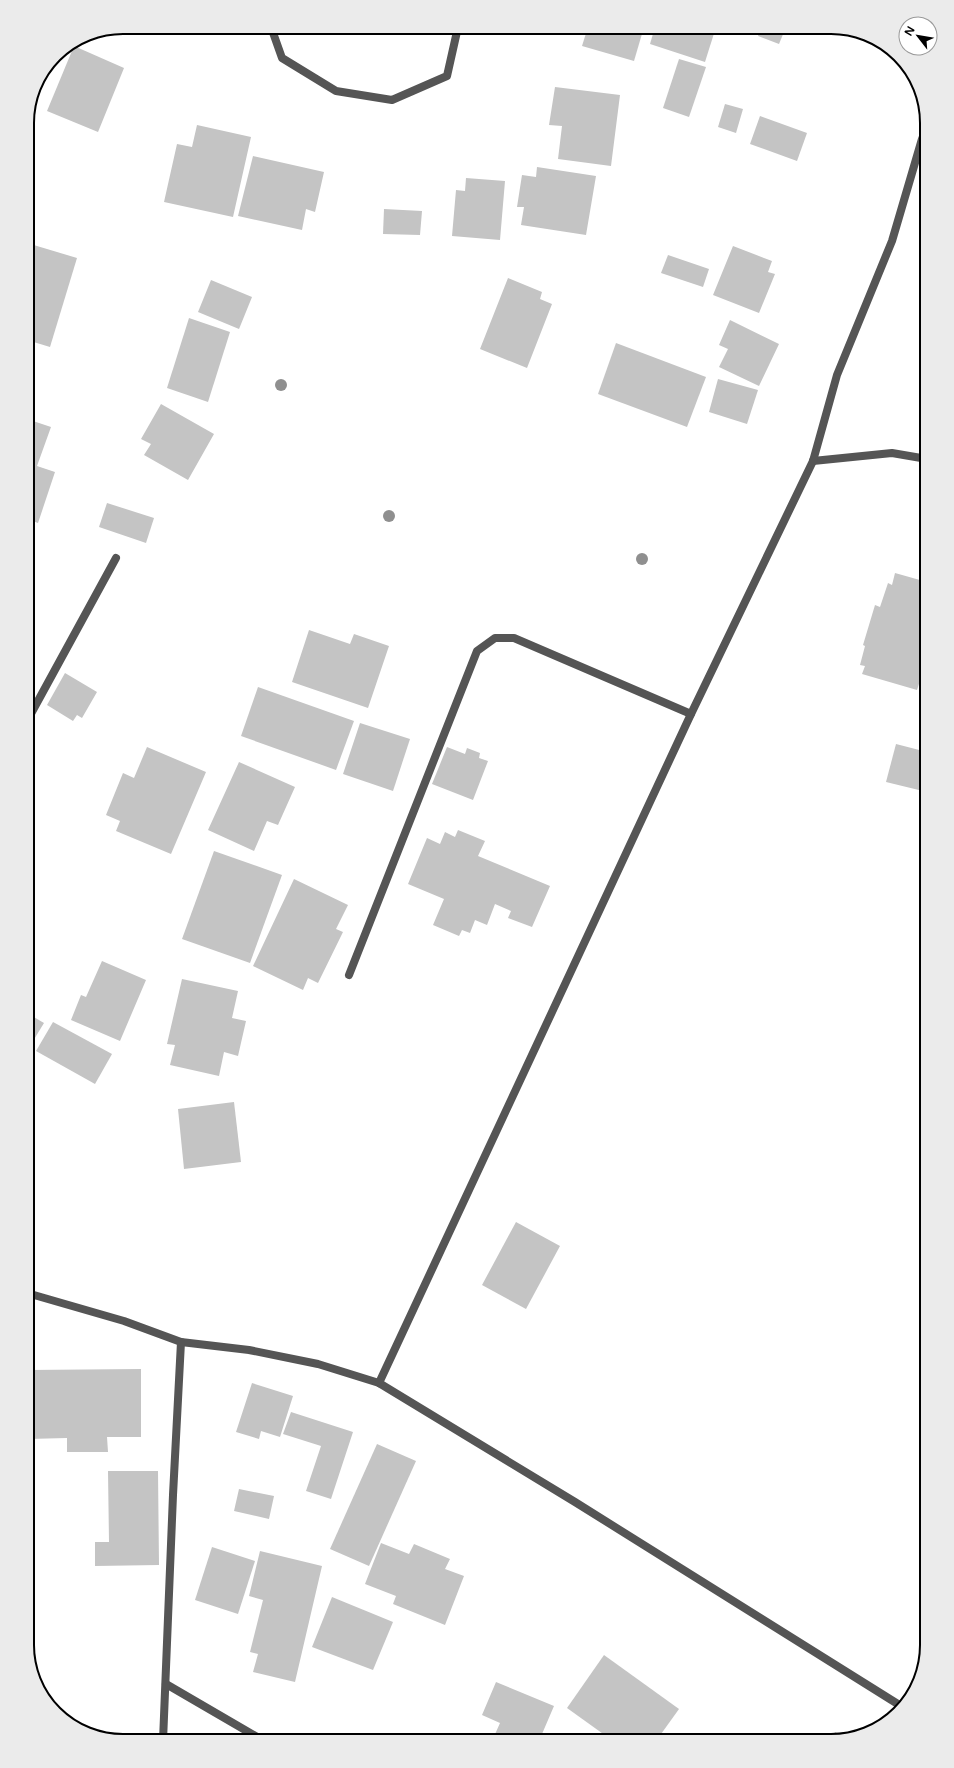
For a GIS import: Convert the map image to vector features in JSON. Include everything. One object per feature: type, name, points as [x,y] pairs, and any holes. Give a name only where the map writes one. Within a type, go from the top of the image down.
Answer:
[{"type":"street","points":[[273,34],[282,58],[336,92],[392,100],[447,76],[456,34]]},
{"type":"street","points":[[379,1383],[691,714],[812,461],[837,375],[892,241],[920,146]]},
{"type":"street","points":[[812,461],[892,453],[920,458]]},
{"type":"street","points":[[34,708],[116,558]]},
{"type":"street","points":[[349,974],[477,651],[495,638],[514,638],[691,714]]},
{"type":"street","points":[[34,1295],[124,1321],[182,1342],[249,1350],[318,1364],[379,1383],[575,1502],[898,1704]]},
{"type":"street","points":[[163,1734],[173,1495],[182,1342]]},
{"type":"street","points":[[166,1684],[252,1734]]},
{"type":"building","points":[[586,34],[642,34],[634,61],[582,46]]},
{"type":"building","points":[[653,34],[714,34],[705,62],[650,44]]},
{"type":"building","points":[[759,34],[783,34],[779,44],[758,36]]},
{"type":"building","points":[[76,47],[124,68],[98,132],[47,111],[72,50]]},
{"type":"building","points":[[679,59],[706,67],[689,117],[663,108]]},
{"type":"building","points":[[555,87],[620,95],[611,166],[558,159],[562,126],[549,125]]},
{"type":"building","points":[[725,104],[743,109],[736,133],[718,127]]},
{"type":"building","points":[[760,116],[807,133],[797,161],[750,144]]},
{"type":"building","points":[[197,125],[251,137],[233,217],[164,202],[177,144],[192,147]]},
{"type":"building","points":[[253,156],[324,172],[315,212],[306,209],[302,230],[238,216]]},
{"type":"building","points":[[537,167],[596,176],[586,235],[521,225],[524,207],[517,207],[522,175],[536,177]]},
{"type":"building","points":[[466,178],[505,181],[500,240],[452,236],[456,190],[465,191]]},
{"type":"building","points":[[384,209],[422,211],[420,235],[383,234]]},
{"type":"building","points":[[34,245],[77,258],[50,347],[34,342]]},
{"type":"building","points":[[733,246],[772,261],[768,272],[775,274],[759,313],[713,295]]},
{"type":"building","points":[[668,255],[709,269],[703,287],[661,273]]},
{"type":"building","points":[[508,278],[542,292],[540,299],[552,304],[527,368],[480,349]]},
{"type":"building","points":[[211,280],[252,297],[239,329],[198,312]]},
{"type":"building","points":[[189,318],[230,332],[208,402],[167,388]]},
{"type":"building","points":[[730,320],[779,344],[759,386],[719,367],[728,349],[719,345]]},
{"type":"building","points":[[616,343],[706,377],[687,427],[598,394]]},
{"type":"building","points":[[718,379],[758,390],[747,424],[709,412]]},
{"type":"building","points":[[161,404],[214,434],[188,480],[144,455],[151,444],[141,439]]},
{"type":"building","points":[[34,421],[51,427],[37,466],[55,472],[38,523],[34,522]]},
{"type":"building","points":[[107,503],[154,518],[146,543],[99,527]]},
{"type":"building","points":[[895,573],[920,580],[920,681],[917,690],[862,674],[865,666],[860,665],[865,646],[863,645],[875,605],[880,607],[888,583],[892,585]]},
{"type":"building","points":[[309,630],[350,644],[354,634],[389,646],[368,708],[292,682]]},
{"type":"building","points":[[65,673],[97,692],[82,718],[77,715],[73,721],[47,705]]},
{"type":"building","points":[[258,687],[354,721],[336,770],[241,736]]},
{"type":"building","points":[[360,723],[410,739],[393,791],[343,774]]},
{"type":"building","points":[[896,744],[920,750],[920,790],[886,782]]},
{"type":"building","points":[[147,747],[206,772],[171,854],[116,831],[120,821],[106,815],[123,773],[134,778]]},
{"type":"building","points":[[447,747],[465,754],[467,748],[480,753],[479,758],[488,761],[473,800],[432,784]]},
{"type":"building","points":[[239,762],[295,787],[278,825],[267,821],[254,851],[208,830]]},
{"type":"building","points":[[458,830],[485,841],[478,856],[550,886],[532,927],[508,918],[511,911],[495,904],[487,925],[475,920],[470,933],[462,930],[459,936],[433,925],[444,899],[408,884],[427,838],[440,844],[445,832],[455,837]]},
{"type":"building","points":[[214,851],[282,875],[250,963],[182,939]]},
{"type":"building","points":[[294,879],[348,905],[336,929],[343,932],[318,983],[308,978],[303,990],[253,966]]},
{"type":"building","points":[[102,961],[146,980],[120,1041],[71,1020],[81,995],[86,997]]},
{"type":"building","points":[[182,979],[238,991],[232,1018],[246,1021],[238,1056],[224,1052],[219,1076],[170,1065],[175,1045],[167,1044]]},
{"type":"building","points":[[34,1017],[44,1023],[34,1039]]},
{"type":"building","points":[[53,1022],[112,1054],[95,1084],[36,1051]]},
{"type":"building","points":[[234,1102],[241,1162],[184,1169],[178,1109]]},
{"type":"building","points":[[516,1222],[560,1246],[526,1309],[482,1285]]},
{"type":"building","points":[[141,1369],[141,1437],[107,1437],[108,1452],[67,1452],[67,1438],[34,1439],[34,1370]]},
{"type":"building","points":[[252,1383],[293,1396],[280,1437],[261,1431],[259,1439],[236,1432]]},
{"type":"building","points":[[291,1412],[353,1432],[331,1499],[306,1491],[321,1446],[283,1434]]},
{"type":"building","points":[[377,1444],[416,1461],[369,1566],[330,1549]]},
{"type":"building","points":[[108,1471],[158,1471],[159,1565],[95,1566],[95,1542],[109,1542]]},
{"type":"building","points":[[239,1489],[274,1496],[269,1519],[234,1511]]},
{"type":"building","points":[[381,1543],[409,1554],[414,1544],[450,1559],[445,1569],[464,1576],[445,1625],[393,1604],[396,1596],[365,1584]]},
{"type":"building","points":[[212,1547],[255,1561],[238,1614],[195,1600]]},
{"type":"building","points":[[260,1551],[322,1566],[295,1682],[253,1672],[258,1654],[250,1652],[263,1600],[249,1596]]},
{"type":"building","points":[[332,1597],[393,1622],[373,1670],[312,1647]]},
{"type":"building","points":[[604,1655],[679,1709],[661,1734],[603,1734],[567,1708]]},
{"type":"building","points":[[496,1682],[554,1706],[542,1734],[495,1734],[500,1723],[482,1715]]}]
